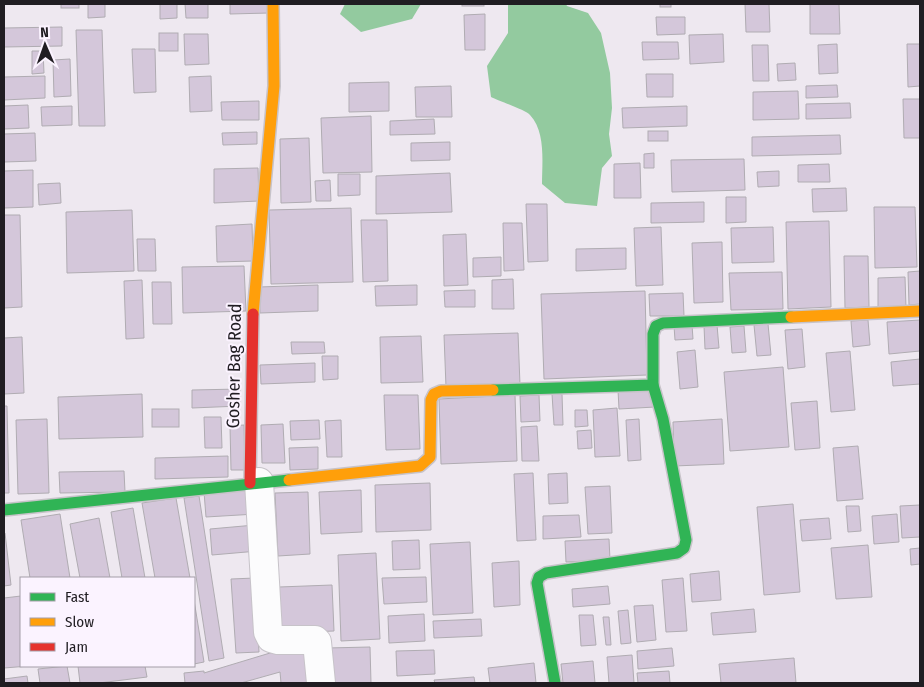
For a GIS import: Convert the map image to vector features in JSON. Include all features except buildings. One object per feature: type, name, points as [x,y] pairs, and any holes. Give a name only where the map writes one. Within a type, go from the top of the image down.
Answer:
[{"type":"street","name":"Gosher Bag Road","points":[[254,483],[253,301],[274,86],[273,4]]},
{"type":"street","points":[[555,683],[537,583],[539,577],[546,573],[678,553],[684,548],[686,540],[662,419],[653,385],[653,334],[656,326],[663,323],[920,311]]},
{"type":"street","points":[[4,510],[420,466],[430,457],[431,400],[434,394],[441,392],[653,385]]},
{"type":"street","points":[[254,483],[268,632],[271,638],[278,640],[315,640],[317,642],[321,683]]},
{"type":"shaded area","points":[[345,4],[421,4],[412,19],[361,32],[340,14]]},
{"type":"shaded area","points":[[508,4],[566,4],[588,13],[601,33],[610,73],[612,108],[609,134],[612,156],[602,168],[597,206],[565,203],[542,184],[541,139],[535,122],[528,113],[491,97],[487,66],[508,33]]},
{"type":"traffic: fast","points":[[493,390],[653,385],[653,334],[656,326],[663,323],[791,317]]},
{"type":"traffic: fast","points":[[555,683],[537,583],[539,577],[546,573],[677,553],[684,548],[686,540],[663,419],[653,385]]},
{"type":"traffic: fast","points":[[4,510],[289,480]]},
{"type":"traffic: slow","points":[[253,314],[274,86],[273,4]]},
{"type":"traffic: slow","points":[[791,317],[920,311]]},
{"type":"traffic: slow","points":[[289,480],[420,466],[430,457],[431,400],[434,394],[441,391],[493,390]]},
{"type":"traffic: jam","points":[[250,483],[253,314]]}]
